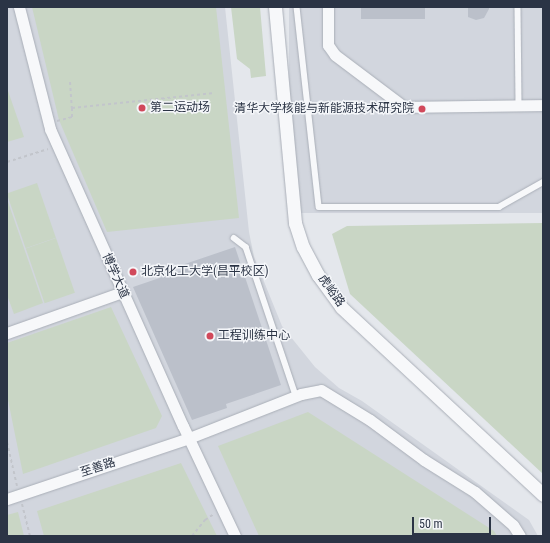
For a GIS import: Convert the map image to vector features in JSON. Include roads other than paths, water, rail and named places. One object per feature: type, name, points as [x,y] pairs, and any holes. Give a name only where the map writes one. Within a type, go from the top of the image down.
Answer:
[{"type":"street","name":"博学大道","points":[[20,7],[50,129],[122,292],[235,536]]},
{"type":"street","name":"虎峪路","points":[[275,7],[295,223],[303,246],[318,275],[341,308],[543,496]]},
{"type":"street","points":[[328,7],[328,45],[335,55],[404,107],[543,105]]},
{"type":"street","points":[[7,333],[122,292]]},
{"type":"street","name":"至善路","points":[[7,499],[189,438],[296,396],[321,390],[332,395],[475,492],[513,525],[520,536]]},
{"type":"lane","points":[[297,7],[319,208],[499,208],[543,182]]},
{"type":"lane","points":[[518,7],[520,106]]},
{"type":"lane","points":[[234,238],[246,247],[296,396]]},
{"type":"place","name":"第二运动场","points":[[142,108]]},
{"type":"place","name":"清华大学核能与新能源技术研究院","points":[[422,109]]},
{"type":"place","name":"北京化工大学(昌平校区)","points":[[133,272]]},
{"type":"place","name":"工程训练中心","points":[[210,336]]}]
